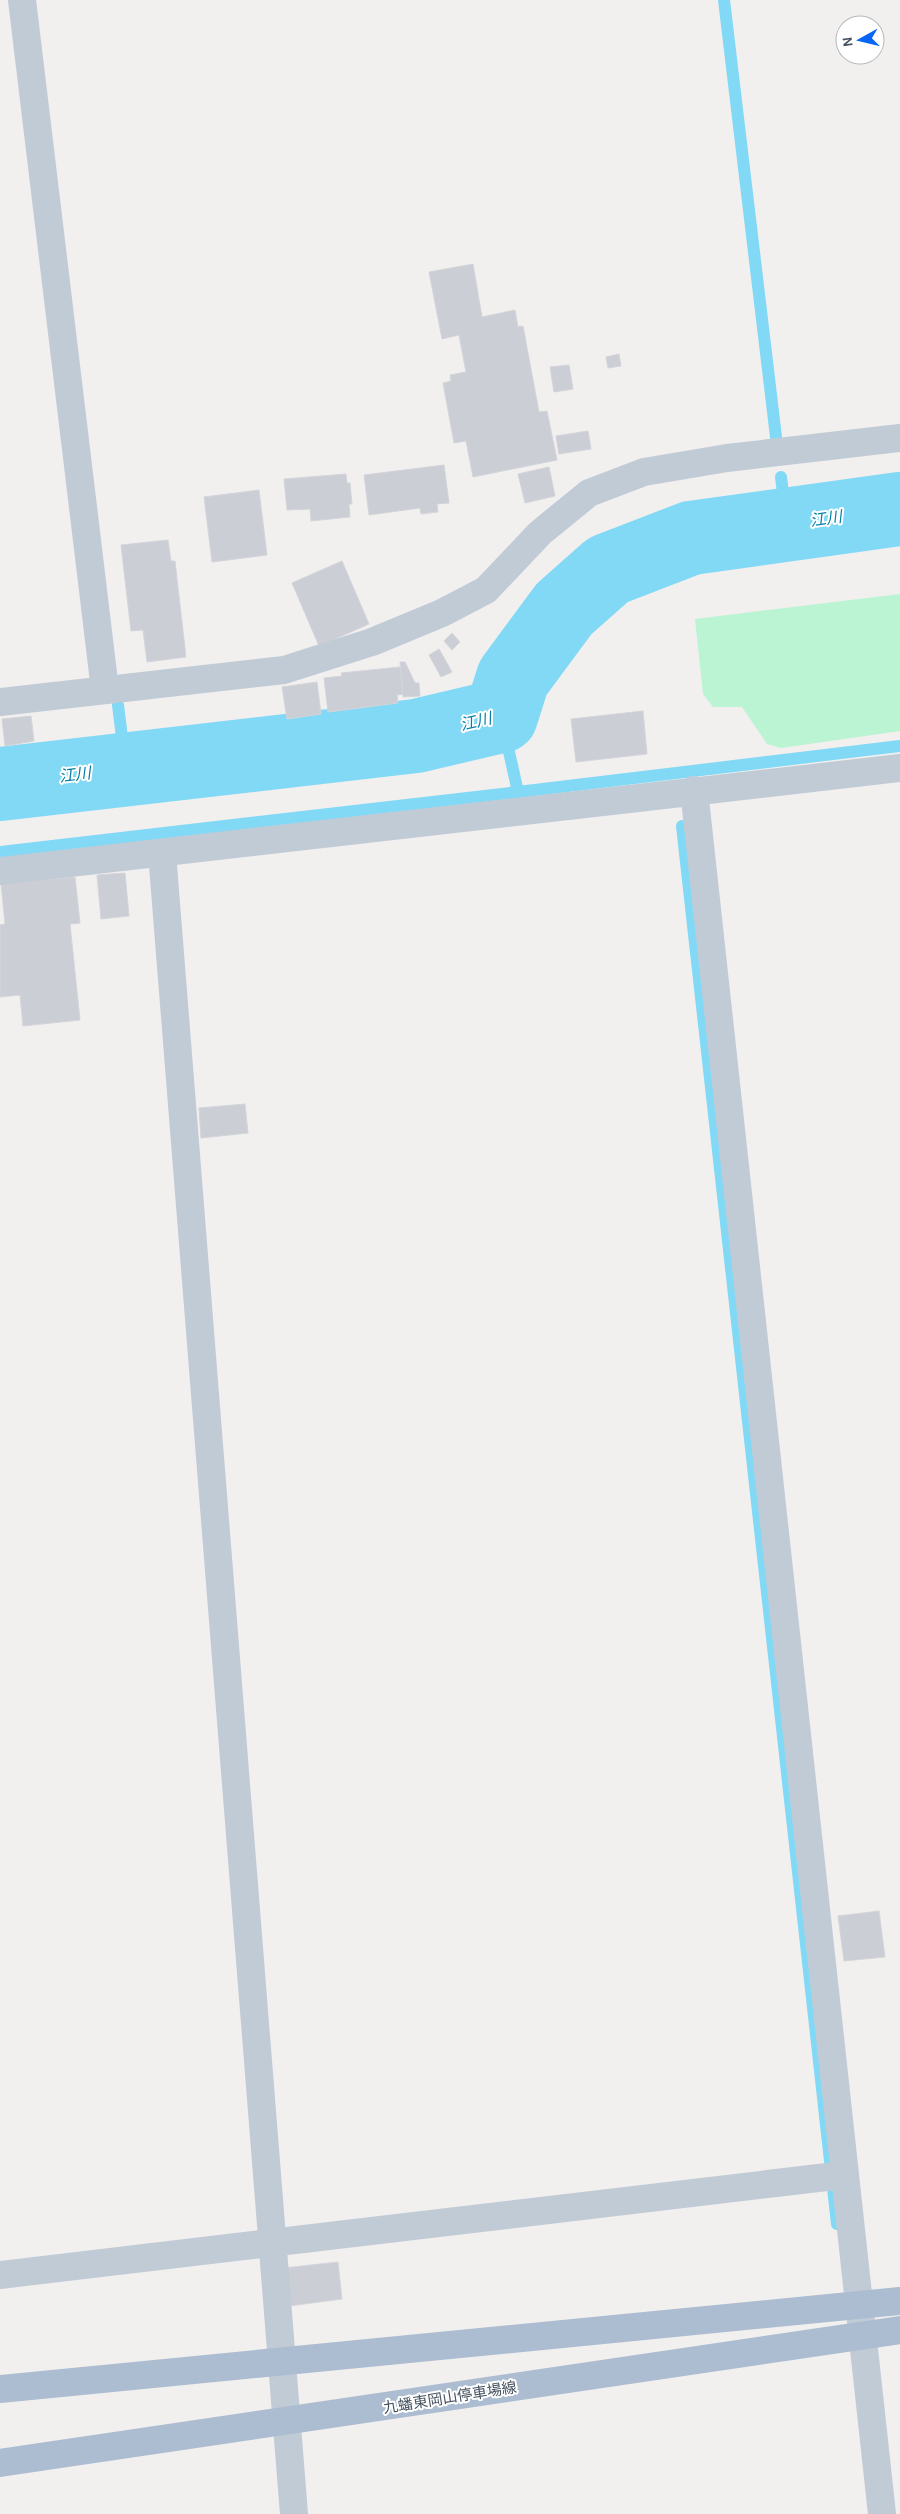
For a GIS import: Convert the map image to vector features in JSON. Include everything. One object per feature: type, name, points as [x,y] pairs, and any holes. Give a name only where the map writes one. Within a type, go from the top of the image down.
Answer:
[{"type":"main road","points":[[0,2389],[900,2301]]},
{"type":"main road","name":"九蟠東岡山停車場線","points":[[0,2463],[900,2330]]},
{"type":"street","points":[[22,0],[105,690]]},
{"type":"street","points":[[0,702],[284,670],[381,638],[442,613],[486,590],[540,533],[589,493],[644,472],[728,458],[900,438]]},
{"type":"street","points":[[0,871],[694,790],[900,768]]},
{"type":"street","points":[[694,790],[835,2176],[863,2335],[882,2514]]},
{"type":"street","points":[[162,853],[264,2244],[282,2360],[294,2514]]},
{"type":"street","points":[[0,2275],[835,2176]]},
{"type":"green space","points":[[900,594],[900,731],[781,748],[767,744],[742,707],[713,707],[703,694],[695,619]]},
{"type":"building","points":[[473,264],[482,317],[515,310],[518,327],[523,326],[539,412],[547,411],[557,460],[473,477],[466,441],[454,443],[443,383],[451,381],[450,375],[466,372],[459,335],[442,339],[429,272]]},
{"type":"building","points":[[619,354],[621,366],[608,368],[606,357]]},
{"type":"building","points":[[569,365],[573,389],[554,392],[550,367]]},
{"type":"building","points":[[588,431],[591,449],[559,454],[556,436]]},
{"type":"building","points":[[444,465],[449,503],[437,504],[438,512],[421,514],[420,508],[369,515],[364,475]]},
{"type":"building","points":[[549,467],[555,496],[525,503],[518,474]]},
{"type":"building","points":[[346,474],[347,483],[350,483],[352,504],[349,504],[350,517],[311,521],[310,509],[287,510],[284,479]]},
{"type":"building","points":[[259,490],[267,555],[212,562],[204,497]]},
{"type":"building","points":[[168,540],[171,561],[175,561],[186,657],[147,662],[143,630],[131,631],[121,545]]},
{"type":"building","points":[[342,561],[369,624],[319,646],[292,583]]},
{"type":"building","points":[[452,633],[460,642],[452,650],[444,641]]},
{"type":"building","points":[[439,649],[452,672],[441,677],[429,655]]},
{"type":"building","points":[[400,662],[405,662],[415,683],[419,683],[420,696],[403,697]]},
{"type":"building","points":[[400,667],[403,694],[397,695],[398,703],[328,712],[324,678],[342,676],[341,673]]},
{"type":"building","points":[[317,682],[321,714],[287,719],[282,687]]},
{"type":"building","points":[[643,711],[647,754],[576,762],[571,719]]},
{"type":"building","points":[[31,716],[34,741],[5,746],[2,719]]},
{"type":"building","points":[[125,873],[129,916],[101,919],[97,875]]},
{"type":"building","points":[[75,877],[80,923],[70,924],[80,1020],[23,1026],[20,995],[0,997],[0,925],[5,924],[1,884]]},
{"type":"building","points":[[245,1104],[248,1133],[201,1138],[199,1108]]},
{"type":"building","points":[[879,1911],[885,1957],[844,1961],[838,1916]]},
{"type":"building","points":[[338,2262],[342,2299],[289,2306],[284,2268]]},
{"type":"waterway","points":[[724,0],[776,437]]},
{"type":"waterway","points":[[781,477],[787,525]]},
{"type":"waterway","name":"江川","points":[[0,784],[416,736],[501,716],[513,678],[564,609],[608,570],[691,538],[900,509]]},
{"type":"waterway","points":[[118,705],[126,770]]},
{"type":"waterway","points":[[501,716],[518,792],[900,746]]},
{"type":"waterway","points":[[0,852],[518,792]]},
{"type":"waterway","points":[[682,826],[837,2224]]}]
